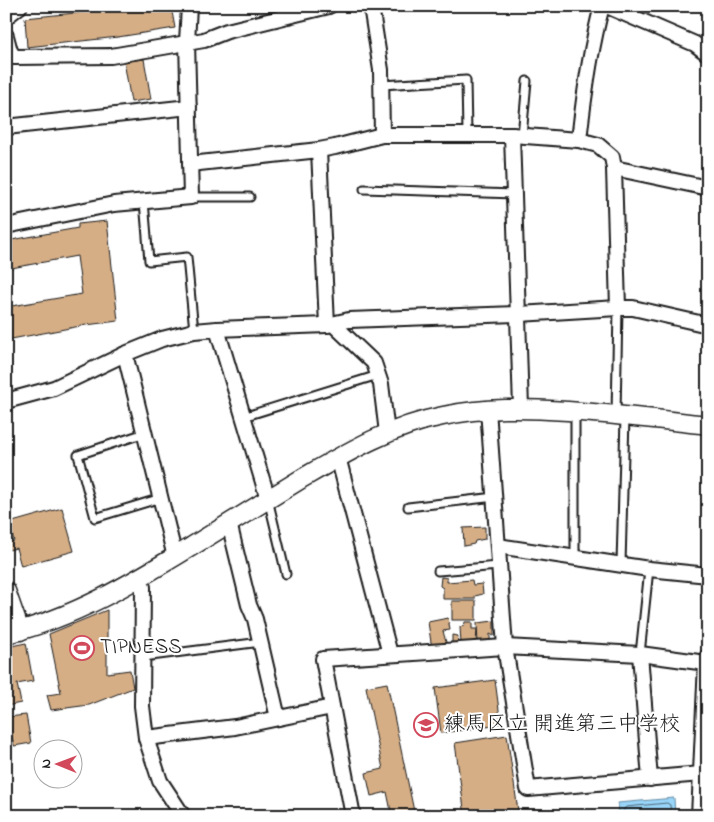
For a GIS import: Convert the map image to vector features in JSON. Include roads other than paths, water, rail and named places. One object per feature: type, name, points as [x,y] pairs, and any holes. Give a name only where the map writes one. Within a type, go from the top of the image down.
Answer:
[{"type":"street","points":[[6,17],[20,6]]},
{"type":"street","points":[[6,226],[114,204],[191,197],[187,42],[189,6]]},
{"type":"street","points":[[6,36],[10,51],[14,57],[111,56],[204,40],[227,31],[329,6]]},
{"type":"street","points":[[371,6],[381,70],[382,135]]},
{"type":"street","points":[[579,140],[585,86],[594,36],[602,6]]},
{"type":"street","points":[[607,6],[695,44],[708,54]]},
{"type":"street","points":[[6,127],[189,106]]},
{"type":"street","points":[[190,164],[319,150],[382,135],[517,135],[579,140],[598,145],[612,157],[614,168],[618,308]]},
{"type":"street","points":[[517,135],[515,194],[522,408]]},
{"type":"street","points":[[319,150],[330,324],[374,363],[381,384],[388,433]]},
{"type":"street","points":[[614,168],[708,188]]},
{"type":"street","points":[[6,401],[54,388],[125,354],[162,339],[194,331],[330,324],[349,320],[519,314],[618,308],[633,308],[708,325]]},
{"type":"street","points":[[217,329],[268,499]]},
{"type":"street","points":[[125,354],[175,557]]},
{"type":"street","points":[[6,591],[13,632],[80,609],[139,579],[338,457],[388,433],[442,416],[488,409],[522,408],[621,415],[708,425]]},
{"type":"street","points":[[488,409],[505,647],[528,789],[700,774]]},
{"type":"street","points":[[338,457],[390,654]]},
{"type":"street","points":[[229,523],[249,605],[261,642],[278,718]]},
{"type":"street","points":[[498,546],[649,569],[708,575]]},
{"type":"street","points":[[139,579],[143,587],[142,706],[146,738],[160,780],[184,816]]},
{"type":"street","points":[[353,816],[323,659],[505,647],[707,659],[700,774],[702,808]]},
{"type":"street","points":[[640,654],[650,779]]},
{"type":"street","points":[[146,738],[235,727],[332,707]]},
{"type":"lane","points":[[381,86],[466,80],[467,134]]},
{"type":"lane","points":[[517,135],[527,81]]},
{"type":"lane","points":[[364,189],[515,194]]},
{"type":"lane","points":[[191,197],[250,197]]},
{"type":"lane","points":[[144,201],[149,261],[187,257],[194,331]]},
{"type":"lane","points":[[618,308],[621,415],[621,564]]},
{"type":"lane","points":[[244,417],[378,375]]},
{"type":"lane","points":[[575,412],[575,557]]},
{"type":"lane","points":[[144,433],[78,455],[95,518],[161,498]]},
{"type":"lane","points":[[408,508],[495,497]]},
{"type":"lane","points":[[268,499],[286,574]]},
{"type":"lane","points":[[438,571],[500,566]]},
{"type":"lane","points":[[640,654],[649,569]]},
{"type":"lane","points":[[143,657],[261,642]]},
{"type":"water","points":[[674,798],[675,816],[619,816],[618,803]]},
{"type":"place","name":"TIPNESS","points":[[82,648]]},
{"type":"place","name":"練馬区立 開進第三中学校","points":[[426,725]]}]
